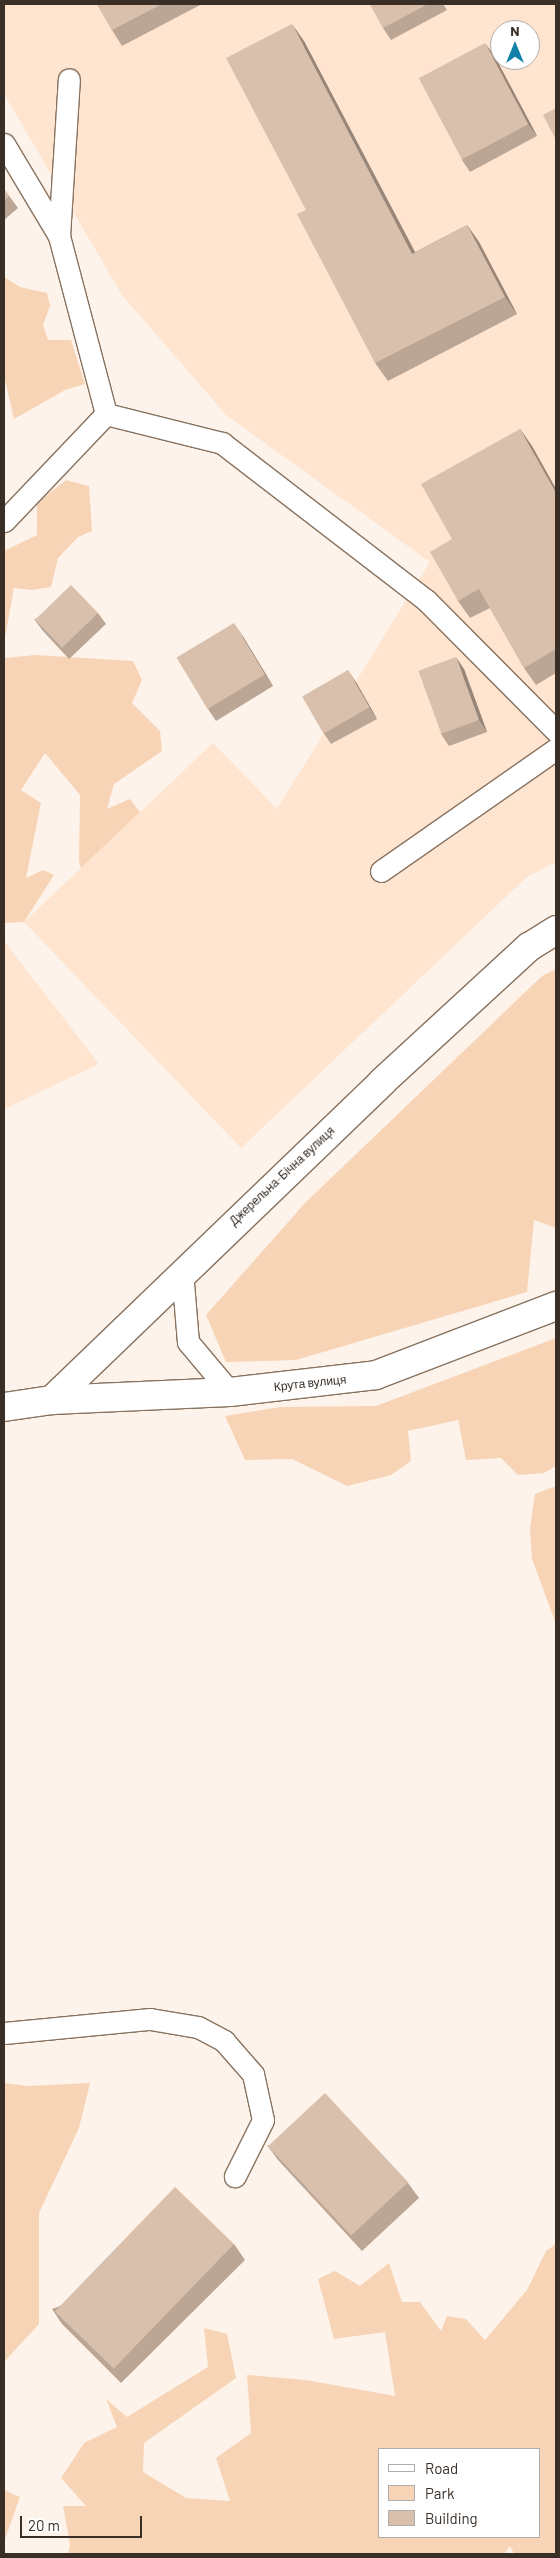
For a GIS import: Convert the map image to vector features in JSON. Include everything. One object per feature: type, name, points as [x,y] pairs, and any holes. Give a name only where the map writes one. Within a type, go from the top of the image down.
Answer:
[{"type":"street","name":"Джерельна-Бічна вулиця","points":[[52,1400],[182,1271],[529,947],[556,930]]},
{"type":"street","name":"Крута вулиця","points":[[52,1400],[230,1392],[376,1375],[556,1306]]},
{"type":"street","points":[[4,1407],[52,1400]]},
{"type":"lane","points":[[59,236],[69,79]]},
{"type":"lane","points":[[4,144],[59,236],[106,414]]},
{"type":"lane","points":[[4,522],[106,414]]},
{"type":"lane","points":[[106,414],[222,443],[426,600],[556,731]]},
{"type":"lane","points":[[381,871],[556,749]]},
{"type":"lane","points":[[182,1271],[188,1342],[230,1392]]},
{"type":"lane","points":[[4,2032],[150,2019],[198,2027],[224,2040],[253,2074],[263,2120],[235,2176]]},
{"type":"shaded area","points":[[4,4],[556,4],[556,862],[527,877],[241,1148],[24,922],[213,743],[277,809],[430,562],[226,415],[122,295],[4,94]]},
{"type":"shaded area","points":[[4,941],[99,1064],[4,1109]]},
{"type":"green space","points":[[4,277],[20,287],[47,293],[50,306],[43,325],[48,340],[71,340],[85,384],[65,390],[14,419],[4,376]]},
{"type":"green space","points":[[66,480],[89,486],[92,531],[78,537],[58,558],[51,587],[32,590],[14,588],[4,643],[4,551],[37,535],[37,503]]},
{"type":"green space","points":[[36,655],[133,661],[142,680],[132,703],[160,731],[162,751],[114,784],[107,809],[130,799],[140,812],[81,868],[79,861],[80,795],[45,753],[21,790],[41,803],[26,878],[43,870],[54,875],[24,922],[4,923],[4,658]]},
{"type":"green space","points":[[556,969],[556,1228],[534,1220],[527,1292],[296,1360],[226,1362],[206,1315],[305,1203],[542,976]]},
{"type":"green space","points":[[556,1338],[556,1466],[544,1473],[518,1475],[501,1458],[466,1460],[458,1420],[408,1431],[411,1461],[391,1475],[347,1486],[292,1459],[245,1460],[225,1416],[281,1407],[376,1406]]},
{"type":"green space","points":[[556,1486],[556,1624],[532,1559],[530,1529],[535,1494]]},
{"type":"green space","points":[[4,2083],[27,2086],[90,2083],[79,2128],[39,2213],[39,2324],[4,2362]]},
{"type":"green space","points":[[556,2244],[556,2554],[514,2554],[510,2546],[504,2554],[68,2554],[70,2544],[63,2506],[86,2506],[61,2478],[84,2443],[117,2427],[106,2399],[127,2417],[208,2367],[204,2328],[227,2334],[236,2378],[144,2443],[143,2472],[186,2498],[230,2501],[216,2458],[251,2433],[247,2375],[306,2380],[395,2396],[385,2332],[334,2339],[318,2279],[335,2271],[360,2286],[389,2263],[402,2302],[420,2302],[441,2331],[447,2316],[466,2319],[485,2340],[527,2290],[546,2251]]},
{"type":"green space","points":[[4,2490],[20,2497],[4,2542]]},
{"type":"building","points":[[97,4],[162,4],[112,30]]},
{"type":"building","points":[[370,4],[428,4],[383,28]]},
{"type":"building","points":[[292,24],[412,254],[467,225],[505,297],[375,363],[297,214],[306,210],[226,58]]},
{"type":"building","points":[[485,43],[490,52],[490,70],[499,70],[528,124],[462,159],[419,78]]},
{"type":"building","points":[[556,108],[556,140],[543,115]]},
{"type":"building","points":[[4,189],[9,196],[4,201]]},
{"type":"building","points":[[520,429],[556,493],[556,649],[524,668],[479,589],[458,601],[430,552],[452,539],[421,484]]},
{"type":"building","points":[[71,585],[98,613],[62,648],[35,620]]},
{"type":"building","points":[[234,623],[265,674],[207,709],[177,658]]},
{"type":"building","points":[[456,657],[479,720],[441,734],[418,671]]},
{"type":"building","points":[[348,670],[370,707],[324,734],[302,696]]},
{"type":"building","points":[[325,2093],[408,2182],[351,2235],[268,2146]]},
{"type":"building","points":[[175,2187],[234,2244],[114,2368],[55,2311]]}]
